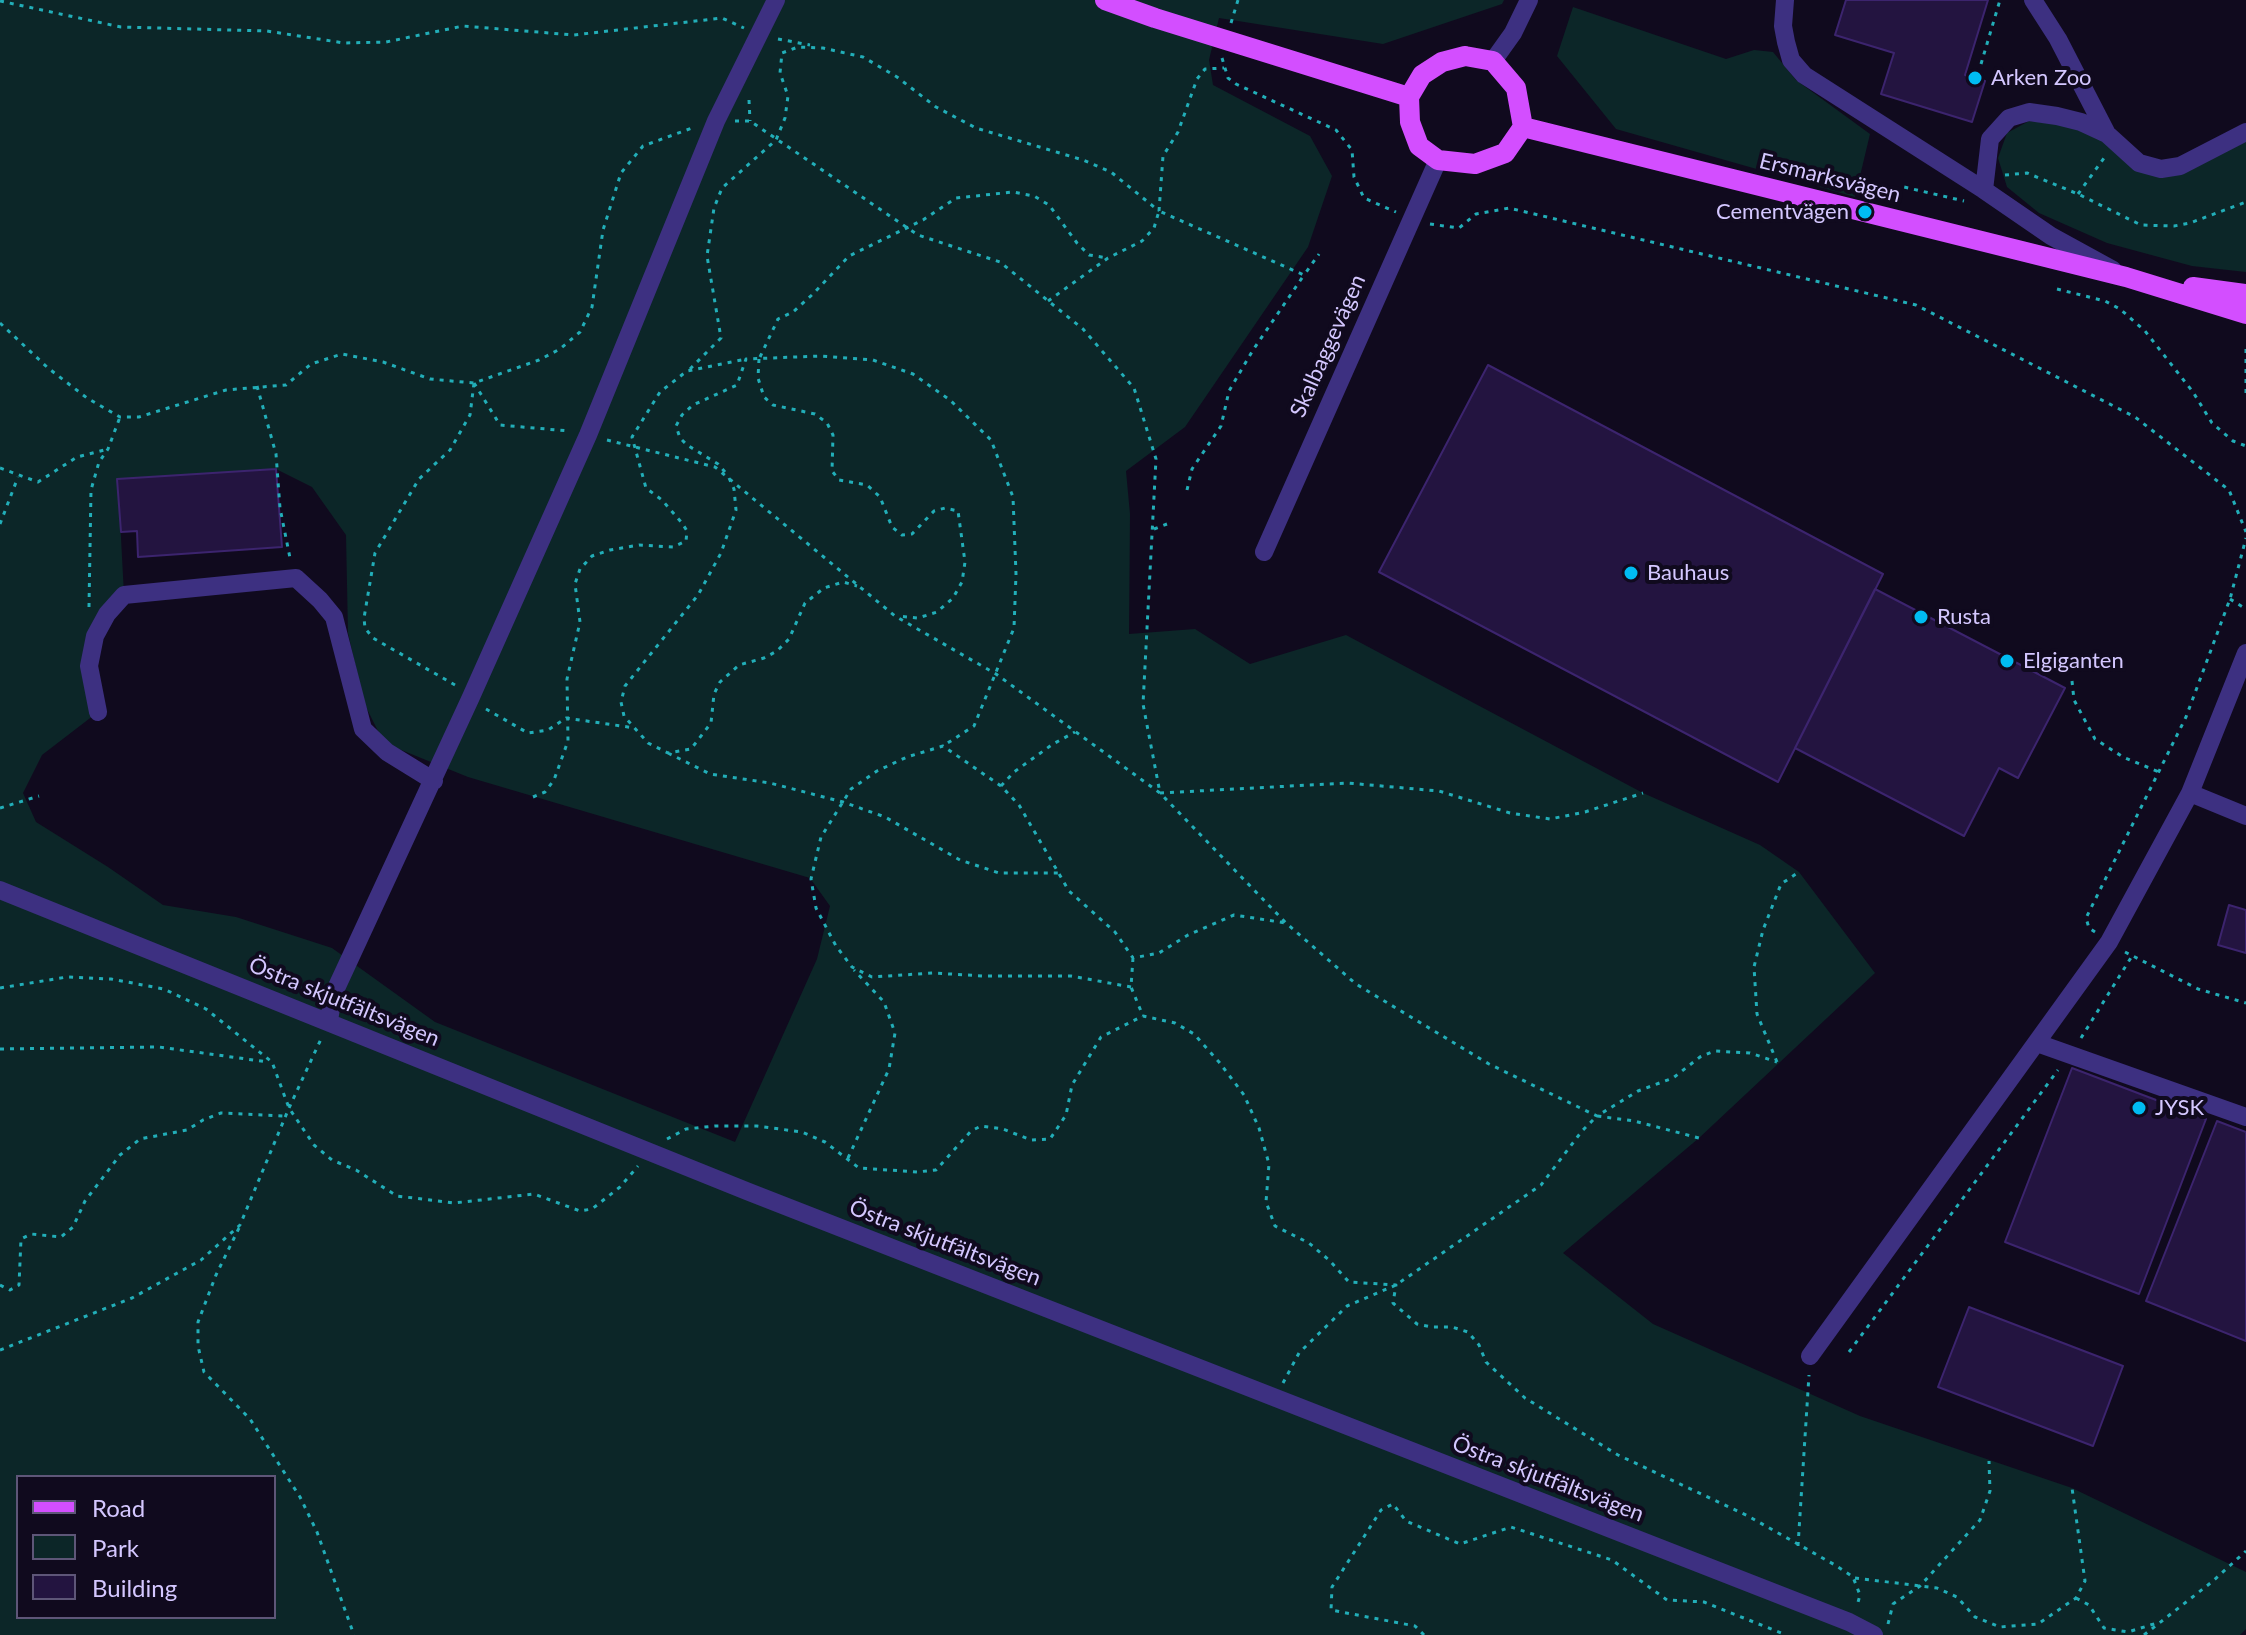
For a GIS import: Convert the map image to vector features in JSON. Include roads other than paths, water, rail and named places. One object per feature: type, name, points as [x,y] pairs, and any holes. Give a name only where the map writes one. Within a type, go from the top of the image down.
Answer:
[{"type":"main road","points":[[1105,0],[1409,97]]},
{"type":"main road","points":[[1465,56],[1493,61],[1516,88],[1523,127],[1505,153],[1475,164],[1438,160],[1419,146],[1410,122],[1409,97],[1422,75],[1442,62],[1465,56]]},
{"type":"main road","name":"Ersmarksvägen","points":[[1523,127],[2126,277],[2246,314]]},
{"type":"main road","name":"Ersmarksvägen","points":[[2126,277],[2246,294]]},
{"type":"street","points":[[329,1021],[333,995],[434,781],[588,435],[716,121],[776,0]]},
{"type":"street","points":[[1493,61],[1513,33],[1529,0]]},
{"type":"street","points":[[1785,0],[1783,26],[1791,60],[1804,75],[2051,236],[2126,277]]},
{"type":"street","points":[[2033,0],[2058,39],[2111,138]]},
{"type":"street","points":[[1984,190],[1990,139],[2009,118],[2029,112],[2081,122],[2111,138],[2139,163],[2161,169],[2180,166],[2246,132]]},
{"type":"street","name":"Skalbaggevägen","points":[[1264,552],[1438,160]]},
{"type":"street","points":[[98,712],[89,666],[95,636],[107,614],[124,595],[296,578],[334,617],[363,729],[387,752],[434,781]]},
{"type":"street","points":[[1810,1356],[2109,942],[2190,793],[2246,653]]},
{"type":"street","points":[[2190,793],[2246,816]]},
{"type":"street","name":"Östra skjutfältsvägen","points":[[0,890],[651,1152],[1849,1622],[1874,1635]]},
{"type":"street","points":[[2037,1043],[2246,1117]]},
{"type":"place","name":"Arken Zoo","points":[[1975,78]]},
{"type":"place","name":"Cementvägen","points":[[1865,212]]},
{"type":"place","name":"Bauhaus","points":[[1631,573]]},
{"type":"place","name":"Rusta","points":[[1921,617]]},
{"type":"place","name":"Elgiganten","points":[[2007,661]]},
{"type":"place","name":"JYSK","points":[[2139,1108]]}]
